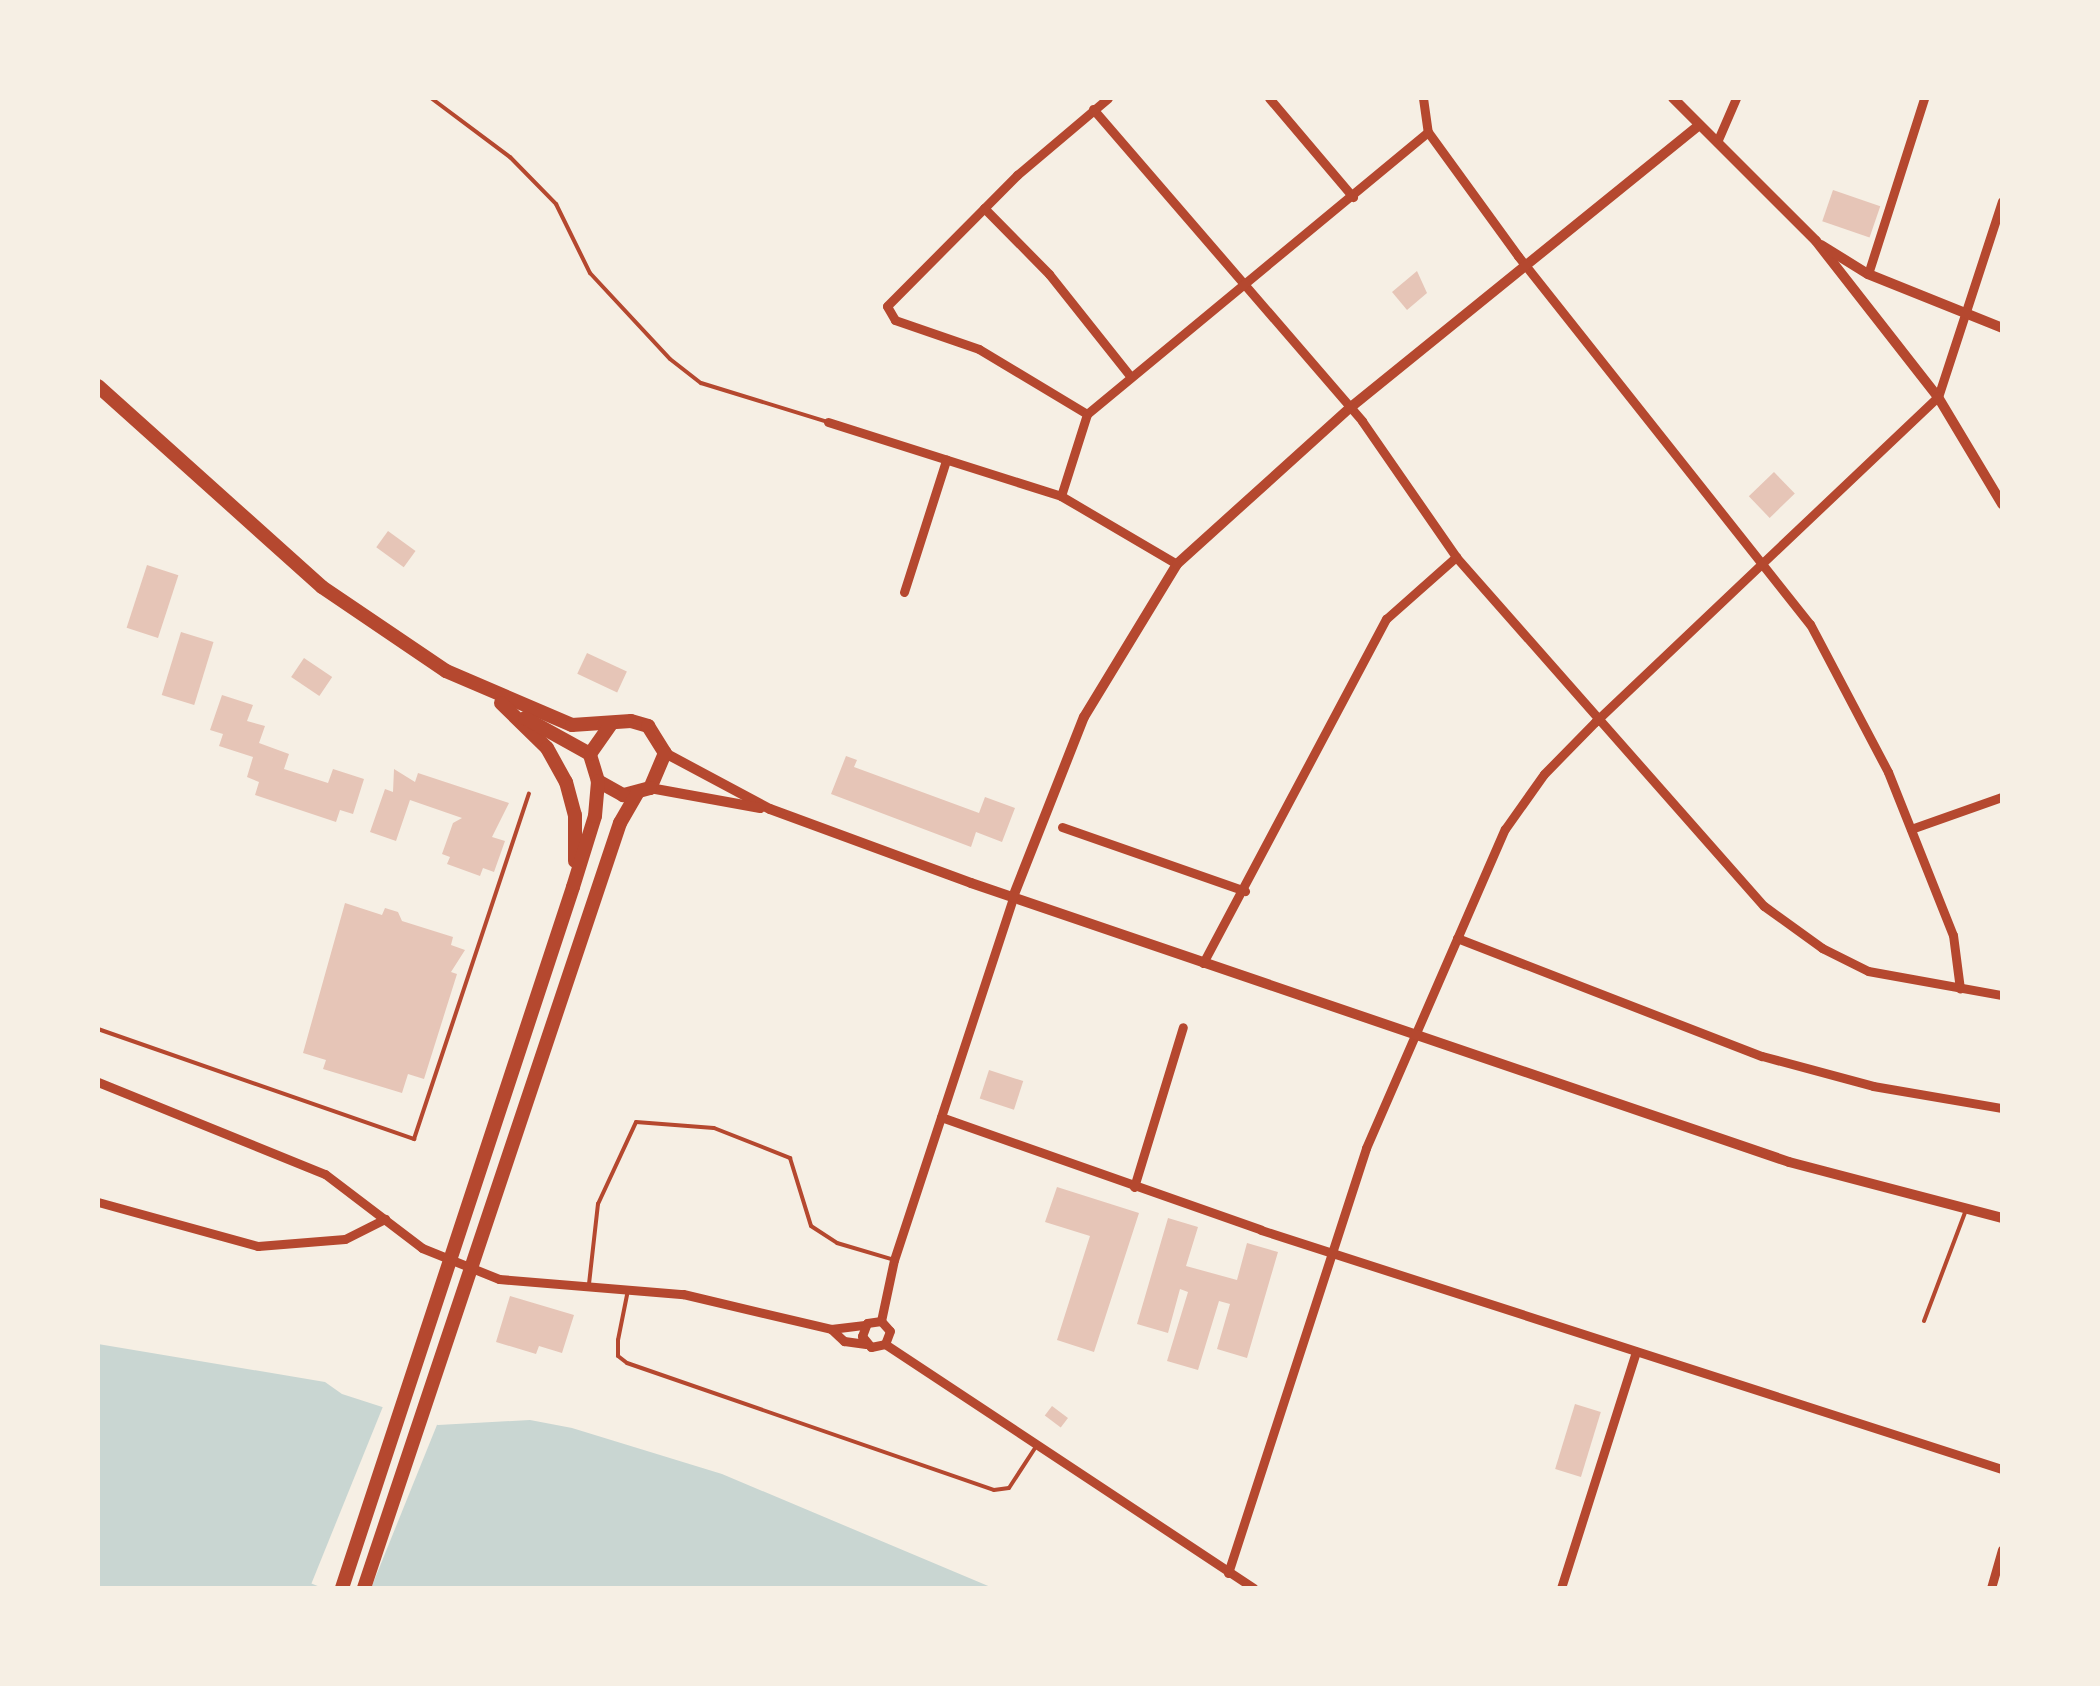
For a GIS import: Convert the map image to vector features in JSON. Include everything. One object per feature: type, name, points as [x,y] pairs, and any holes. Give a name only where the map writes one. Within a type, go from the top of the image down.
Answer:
[{"type":"main road","points":[[98,386],[322,586],[590,754],[598,781],[595,816],[573,886],[342,1588]]},
{"type":"main road","points":[[364,1588],[623,815],[644,791],[665,753],[648,726],[572,725],[496,697]]},
{"type":"main road","points":[[496,697],[547,748],[566,782],[575,815],[573,886]]},
{"type":"main road","points":[[590,754],[611,724]]},
{"type":"main road","points":[[598,781],[609,790],[644,791]]},
{"type":"street","points":[[1087,414],[979,349],[888,314],[890,300],[984,208],[1108,98]]},
{"type":"street","points":[[1269,98],[1353,197]]},
{"type":"street","points":[[1423,98],[1428,132],[1527,266],[1764,562],[1833,662],[1911,829],[1953,935],[1960,989]]},
{"type":"street","points":[[1673,98],[1816,241],[1938,397],[2002,504]]},
{"type":"street","points":[[1717,142],[1736,98]]},
{"type":"street","points":[[1868,274],[1924,98]]},
{"type":"street","points":[[1093,109],[1351,407],[1456,557],[1595,722],[1764,906],[1796,930],[1868,971],[2002,995]]},
{"type":"street","points":[[880,1321],[894,1260],[1012,896],[1084,717],[1178,564],[1351,407],[1699,125]]},
{"type":"street","points":[[1061,496],[1087,414],[1428,132]]},
{"type":"street","points":[[1228,1573],[1331,1253],[1415,1032],[1505,829],[1544,774],[1595,722],[1938,397],[2002,201]]},
{"type":"street","points":[[984,208],[1050,274],[1130,376]]},
{"type":"street","points":[[1816,241],[1868,274],[1964,316],[2002,328]]},
{"type":"street","points":[[828,422],[1061,496],[1178,564]]},
{"type":"street","points":[[904,592],[946,460]]},
{"type":"street","points":[[1203,963],[1245,891],[1386,619],[1456,557]]},
{"type":"street","points":[[665,753],[770,810],[1203,963],[1789,1162],[2002,1218]]},
{"type":"street","points":[[644,791],[770,810]]},
{"type":"street","points":[[1911,829],[2002,797]]},
{"type":"street","points":[[1062,827],[1245,891]]},
{"type":"street","points":[[1456,938],[1762,1056],[1872,1086],[2002,1108]]},
{"type":"street","points":[[1134,1187],[1183,1027]]},
{"type":"street","points":[[98,1082],[325,1174],[422,1248],[499,1280],[736,1303],[830,1330],[844,1341],[885,1344],[1254,1588]]},
{"type":"street","points":[[941,1118],[1331,1253],[2002,1469]]},
{"type":"street","points":[[98,1202],[258,1246],[346,1239],[384,1219]]},
{"type":"street","points":[[830,1330],[880,1321]]},
{"type":"street","points":[[880,1321],[890,1331],[885,1344]]},
{"type":"street","points":[[865,1325],[866,1344]]},
{"type":"street","points":[[1561,1588],[1636,1352]]},
{"type":"street","points":[[1991,1588],[2002,1550]]},
{"type":"lane","points":[[431,98],[510,157],[556,204],[590,273],[670,359],[701,383],[828,422]]},
{"type":"lane","points":[[98,1029],[414,1139],[529,794]]},
{"type":"lane","points":[[588,1288],[598,1204],[636,1122],[668,1121],[734,1136],[792,1160],[805,1216],[822,1236],[894,1260]]},
{"type":"lane","points":[[1924,1320],[1966,1210]]},
{"type":"lane","points":[[628,1290],[618,1356],[627,1364],[994,1490],[1009,1488],[1037,1445]]},
{"type":"shaded area","points":[[98,1344],[325,1382],[342,1394],[438,1425],[530,1420],[572,1428],[722,1474],[993,1588],[98,1588]]},
{"type":"pier","points":[[386,1399],[439,1420],[371,1588],[323,1588],[311,1584]]},
{"type":"building","points":[[1833,190],[1880,206],[1870,237],[1822,221]]},
{"type":"building","points":[[1417,271],[1427,293],[1407,310],[1392,292]]},
{"type":"building","points":[[1774,472],[1795,494],[1770,518],[1749,496]]},
{"type":"building","points":[[388,531],[416,551],[404,567],[376,547]]},
{"type":"building","points":[[147,565],[178,575],[158,638],[127,628]]},
{"type":"building","points":[[181,632],[214,642],[194,705],[162,695]]},
{"type":"building","points":[[587,653],[627,672],[617,692],[577,674]]},
{"type":"building","points":[[304,658],[332,677],[319,696],[291,677]]},
{"type":"building","points":[[222,695],[253,705],[247,721],[265,726],[259,743],[289,754],[284,769],[328,783],[333,769],[364,779],[353,814],[340,810],[336,822],[255,795],[259,782],[247,777],[253,757],[219,746],[223,734],[210,730]]},
{"type":"building","points":[[846,756],[857,760],[854,767],[979,813],[985,797],[1015,808],[1002,842],[976,832],[971,847],[831,794]]},
{"type":"building","points":[[394,769],[415,782],[418,773],[509,803],[492,837],[505,841],[494,872],[483,868],[480,876],[447,864],[450,857],[442,854],[453,823],[462,818],[410,800],[396,841],[370,832],[385,789],[393,792]]},
{"type":"building","points":[[345,903],[382,915],[385,908],[398,912],[402,921],[453,937],[451,945],[465,950],[451,972],[457,974],[424,1079],[408,1074],[402,1093],[323,1069],[326,1060],[303,1053]]},
{"type":"building","points":[[989,1070],[1023,1081],[1014,1110],[980,1099]]},
{"type":"building","points":[[1057,1187],[1139,1213],[1094,1352],[1057,1340],[1090,1236],[1045,1222]]},
{"type":"building","points":[[1168,1218],[1198,1227],[1186,1266],[1237,1280],[1247,1243],[1278,1252],[1247,1358],[1217,1349],[1230,1304],[1219,1301],[1198,1370],[1167,1361],[1188,1292],[1180,1289],[1168,1333],[1137,1324]]},
{"type":"building","points":[[510,1296],[574,1315],[562,1353],[539,1346],[536,1354],[496,1342]]},
{"type":"building","points":[[1575,1404],[1601,1412],[1581,1477],[1555,1469]]},
{"type":"building","points":[[1052,1406],[1068,1418],[1061,1428],[1045,1416]]}]
